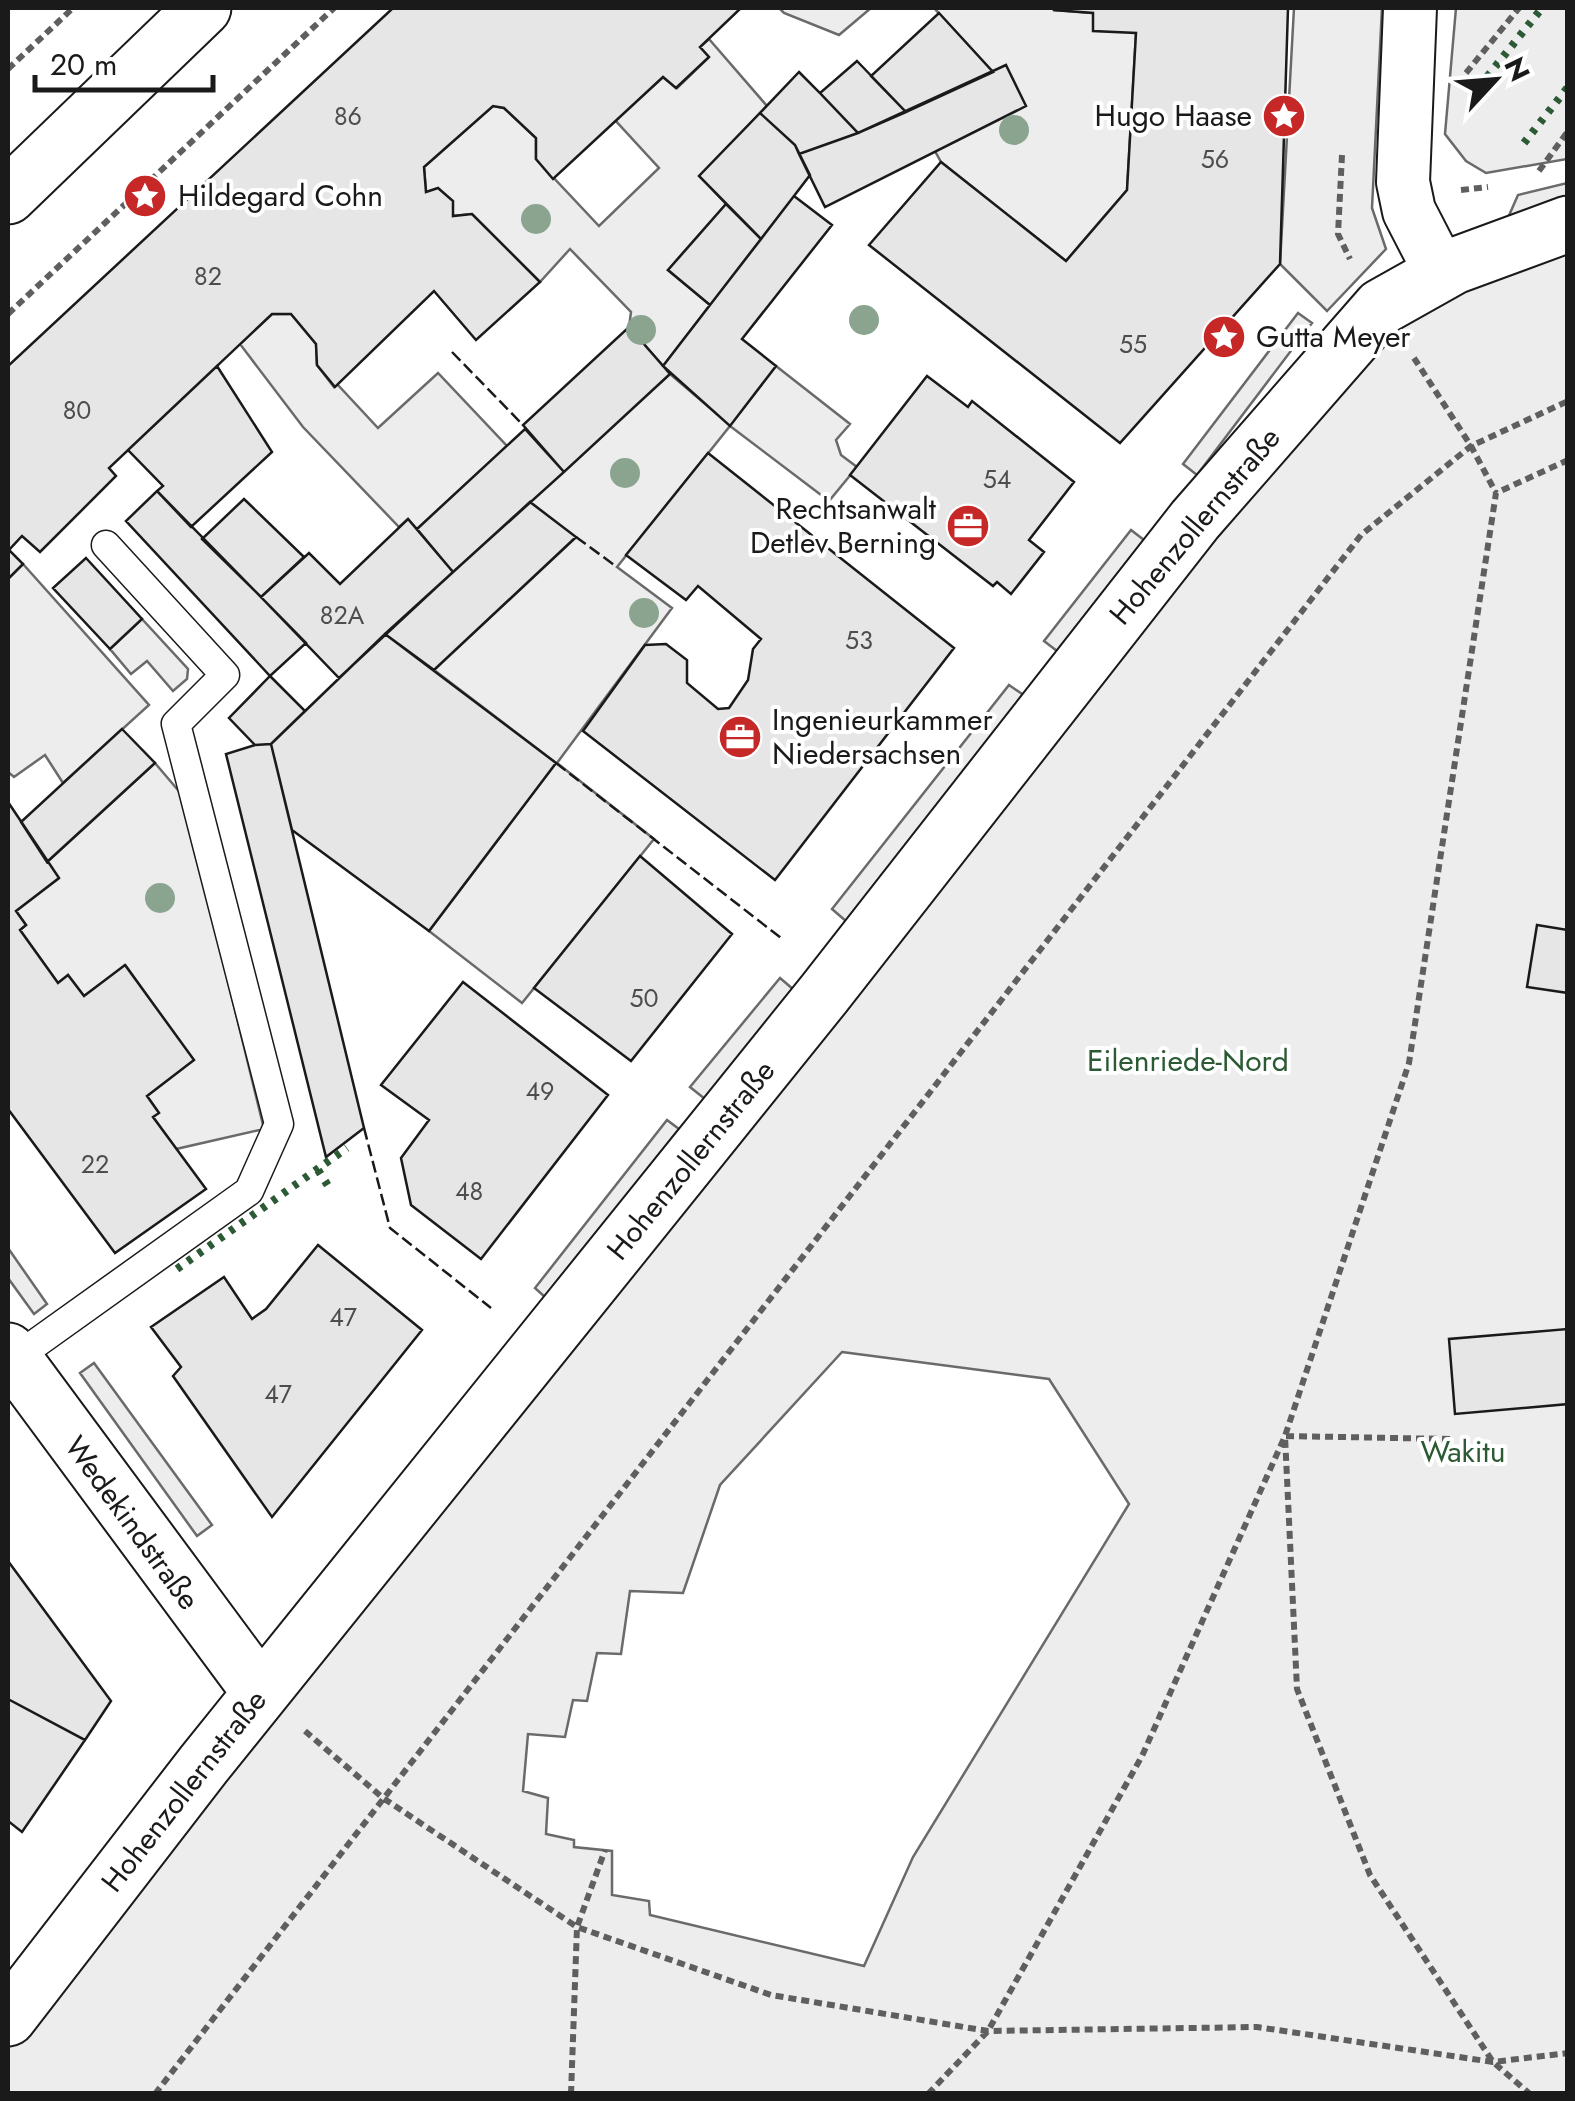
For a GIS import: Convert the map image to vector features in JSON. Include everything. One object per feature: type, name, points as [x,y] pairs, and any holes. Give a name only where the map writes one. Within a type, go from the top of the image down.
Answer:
[{"type":"street","points":[[8,196],[204,8]]},
{"type":"street","points":[[1410,8],[1403,182],[1408,211],[1441,273]]},
{"type":"street","name":"Hohenzollernstraße","points":[[8,2018],[260,1694],[824,994],[1181,538],[1381,307],[1441,273],[1568,224]]},
{"type":"street","name":"Wedekindstraße","points":[[16,1379],[260,1694]]},
{"type":"lane","points":[[16,1379],[248,1190],[279,1124],[176,724],[225,675],[106,545]]},
{"type":"path","points":[[8,70],[73,8]]},
{"type":"path","points":[[8,314],[334,8]]},
{"type":"path","points":[[1530,183],[1568,131]]},
{"type":"path","points":[[1460,190],[1495,187]]},
{"type":"path","points":[[928,2094],[988,2031],[1142,1756],[1285,1436],[1409,1063],[1496,493],[1471,446],[1414,358]]},
{"type":"path","points":[[155,2094],[1361,535],[1471,446],[1568,401]]},
{"type":"path","points":[[1496,493],[1568,460]]},
{"type":"path","points":[[1285,1436],[1450,1439]]},
{"type":"path","points":[[1285,1436],[1297,1689],[1370,1875],[1493,2062],[1530,2094]]},
{"type":"path","points":[[260,1694],[384,1798],[577,1927],[770,1996],[988,2031],[1257,2027],[1493,2062],[1568,2053]]},
{"type":"path","points":[[571,2094],[577,1927],[605,1850]]},
{"type":"shaded area","points":[[779,8],[871,8],[839,35]]},
{"type":"shaded area","points":[[934,8],[1054,8],[1093,13],[1136,33],[1127,190],[1066,261],[941,162],[935,151],[993,72]]},
{"type":"shaded area","points":[[1294,8],[1382,8],[1372,208],[1386,249],[1327,311],[1280,264]]},
{"type":"shaded area","points":[[1456,8],[1567,8],[1567,159],[1486,173],[1466,161],[1445,134]]},
{"type":"shaded area","points":[[709,39],[767,106],[700,176],[726,204],[668,270],[710,305],[663,366],[629,327],[631,312],[570,249],[540,282],[472,214],[453,216],[452,201],[426,192],[424,167],[493,106],[504,108],[536,138],[536,159],[599,226],[659,168],[615,120],[663,77],[677,88],[708,58],[700,47]]},
{"type":"shaded area","points":[[1567,183],[1567,205],[1507,220],[1518,195]]},
{"type":"shaded area","name":"Eilenriede-Nord","points":[[1567,224],[1567,2093],[8,2094],[8,2018],[1381,307]],"holes":[[[842,1352],[1049,1379],[1129,1504],[913,1857],[864,1966],[650,1915],[649,1901],[612,1895],[612,1851],[574,1847],[574,1840],[546,1834],[548,1798],[523,1791],[528,1734],[565,1737],[573,1700],[587,1701],[597,1653],[621,1654],[630,1591],[683,1593],[720,1485]]]},
{"type":"shaded area","points":[[1298,313],[1312,323],[1197,475],[1183,464]]},
{"type":"shaded area","points":[[272,314],[291,314],[316,344],[317,365],[334,387],[337,384],[378,428],[438,373],[507,446],[417,529],[408,519],[399,527],[303,427],[240,344]]},
{"type":"shaded area","points":[[776,366],[850,424],[836,440],[841,455],[857,467],[829,501],[730,426],[617,567],[672,608],[557,763],[654,839],[522,1003],[429,931],[556,763],[434,670],[575,538],[530,502],[670,374],[730,425]]},
{"type":"shaded area","points":[[1131,530],[1144,540],[1057,651],[1044,641]]},
{"type":"shaded area","points":[[23,564],[149,705],[63,783],[45,755],[14,777],[8,772],[8,579]]},
{"type":"shaded area","points":[[142,619],[188,669],[187,679],[173,691],[147,661],[131,674],[110,649]]},
{"type":"shaded area","points":[[1009,685],[1025,696],[847,922],[832,909]]},
{"type":"shaded area","points":[[155,763],[183,796],[264,1129],[176,1149],[153,1117],[158,1112],[147,1096],[193,1060],[126,966],[84,996],[68,975],[58,983],[20,930],[26,925],[16,911],[58,879],[47,862]]},
{"type":"shaded area","points":[[780,978],[794,990],[705,1099],[690,1087]]},
{"type":"shaded area","points":[[667,1120],[679,1129],[546,1298],[535,1288]]},
{"type":"shaded area","points":[[8,1248],[47,1304],[34,1314],[8,1278]]},
{"type":"shaded area","points":[[94,1363],[212,1525],[197,1536],[80,1373]]},
{"type":"building","points":[[393,8],[741,8],[700,47],[709,57],[676,88],[663,77],[553,179],[536,159],[536,138],[504,108],[493,106],[424,167],[426,192],[438,188],[453,201],[453,216],[472,214],[540,282],[476,340],[434,291],[335,387],[317,365],[316,344],[291,314],[272,314],[109,468],[116,476],[40,552],[22,536],[9,550],[23,564],[8,579],[8,366]]},
{"type":"building","points":[[1054,8],[1288,8],[1280,264],[1120,443],[869,245],[941,162],[1066,261],[1127,190],[1136,33],[1093,31],[1093,13]]},
{"type":"building","points":[[939,13],[993,72],[906,112],[871,76]]},
{"type":"building","points":[[857,61],[906,112],[858,133],[820,93]]},
{"type":"building","points":[[1006,65],[1026,106],[825,207],[799,154],[858,133]]},
{"type":"building","points":[[799,72],[858,133],[799,154],[795,145],[760,113]]},
{"type":"building","points":[[760,113],[795,145],[810,175],[761,239],[699,176]]},
{"type":"building","points":[[794,196],[832,225],[742,339],[776,366],[730,426],[663,366]]},
{"type":"building","points":[[726,204],[761,239],[710,305],[668,270]]},
{"type":"building","points":[[629,327],[670,374],[564,472],[523,425]]},
{"type":"building","points":[[217,366],[272,452],[191,527],[157,491],[163,486],[128,450]]},
{"type":"building","points":[[927,376],[968,407],[972,401],[1074,482],[1029,540],[1044,552],[1011,594],[997,582],[993,586],[850,475]]},
{"type":"building","points":[[525,429],[564,472],[453,572],[417,529]]},
{"type":"building","points":[[708,453],[954,648],[775,880],[583,731],[645,645],[666,644],[687,660],[687,683],[718,709],[729,708],[748,680],[753,649],[761,639],[698,586],[686,600],[626,555]]},
{"type":"building","points":[[157,491],[306,643],[270,676],[126,521]]},
{"type":"building","points":[[244,499],[304,557],[261,597],[202,539]]},
{"type":"building","points":[[530,502],[576,537],[434,670],[385,634]]},
{"type":"building","points":[[408,519],[453,572],[339,678],[261,597],[309,553],[340,584]]},
{"type":"building","points":[[86,558],[142,619],[110,649],[53,588]]},
{"type":"building","points":[[385,634],[556,763],[429,931],[292,830],[271,744]]},
{"type":"building","points":[[270,676],[305,711],[271,744],[255,745],[229,718]]},
{"type":"building","points":[[122,729],[155,763],[47,862],[21,822]]},
{"type":"building","points":[[271,744],[364,1128],[326,1157],[226,754]]},
{"type":"building","points":[[8,802],[59,878],[16,911],[26,925],[20,930],[58,983],[68,975],[84,996],[125,965],[194,1060],[147,1096],[159,1113],[153,1117],[206,1189],[115,1253],[8,1109]]},
{"type":"building","points":[[640,856],[732,934],[631,1061],[534,988]]},
{"type":"building","points":[[1537,925],[1568,930],[1568,993],[1527,987]]},
{"type":"building","points":[[463,982],[608,1095],[481,1259],[411,1205],[401,1158],[429,1120],[381,1085]]},
{"type":"building","points":[[318,1245],[422,1330],[272,1517],[173,1376],[181,1367],[151,1327],[224,1277],[252,1319],[266,1309]]},
{"type":"building","points":[[1567,1329],[1568,1404],[1455,1414],[1449,1339]]},
{"type":"building","points":[[8,1561],[111,1701],[85,1740],[8,1699]]},
{"type":"building","points":[[8,1699],[85,1740],[22,1832],[8,1821]]},
{"type":"hedge","points":[[1471,97],[1542,8]]},
{"type":"hedge","points":[[1524,143],[1568,87]]},
{"type":"hedge","points":[[177,1269],[347,1148]]},
{"type":"hedge","points":[[318,1170],[330,1189]]},
{"type":"fence","points":[[452,352],[523,425]]},
{"type":"fence","points":[[576,537],[617,567]]},
{"type":"fence","points":[[556,763],[781,938]]},
{"type":"fence","points":[[364,1128],[390,1228],[491,1308]]},
{"type":"place","name":"Hugo Haase","points":[[1284,116]]},
{"type":"place","name":"Hildegard Cohn","points":[[145,196]]},
{"type":"place","name":"Gutta Meyer","points":[[1224,337]]},
{"type":"place","name":"Rechtsanwalt Detlev Berning","points":[[968,526]]},
{"type":"place","name":"Ingenieurkammer Niedersachsen","points":[[740,737]]},
{"type":"park label","name":"Wakitu","points":[[1463,1452]]}]
